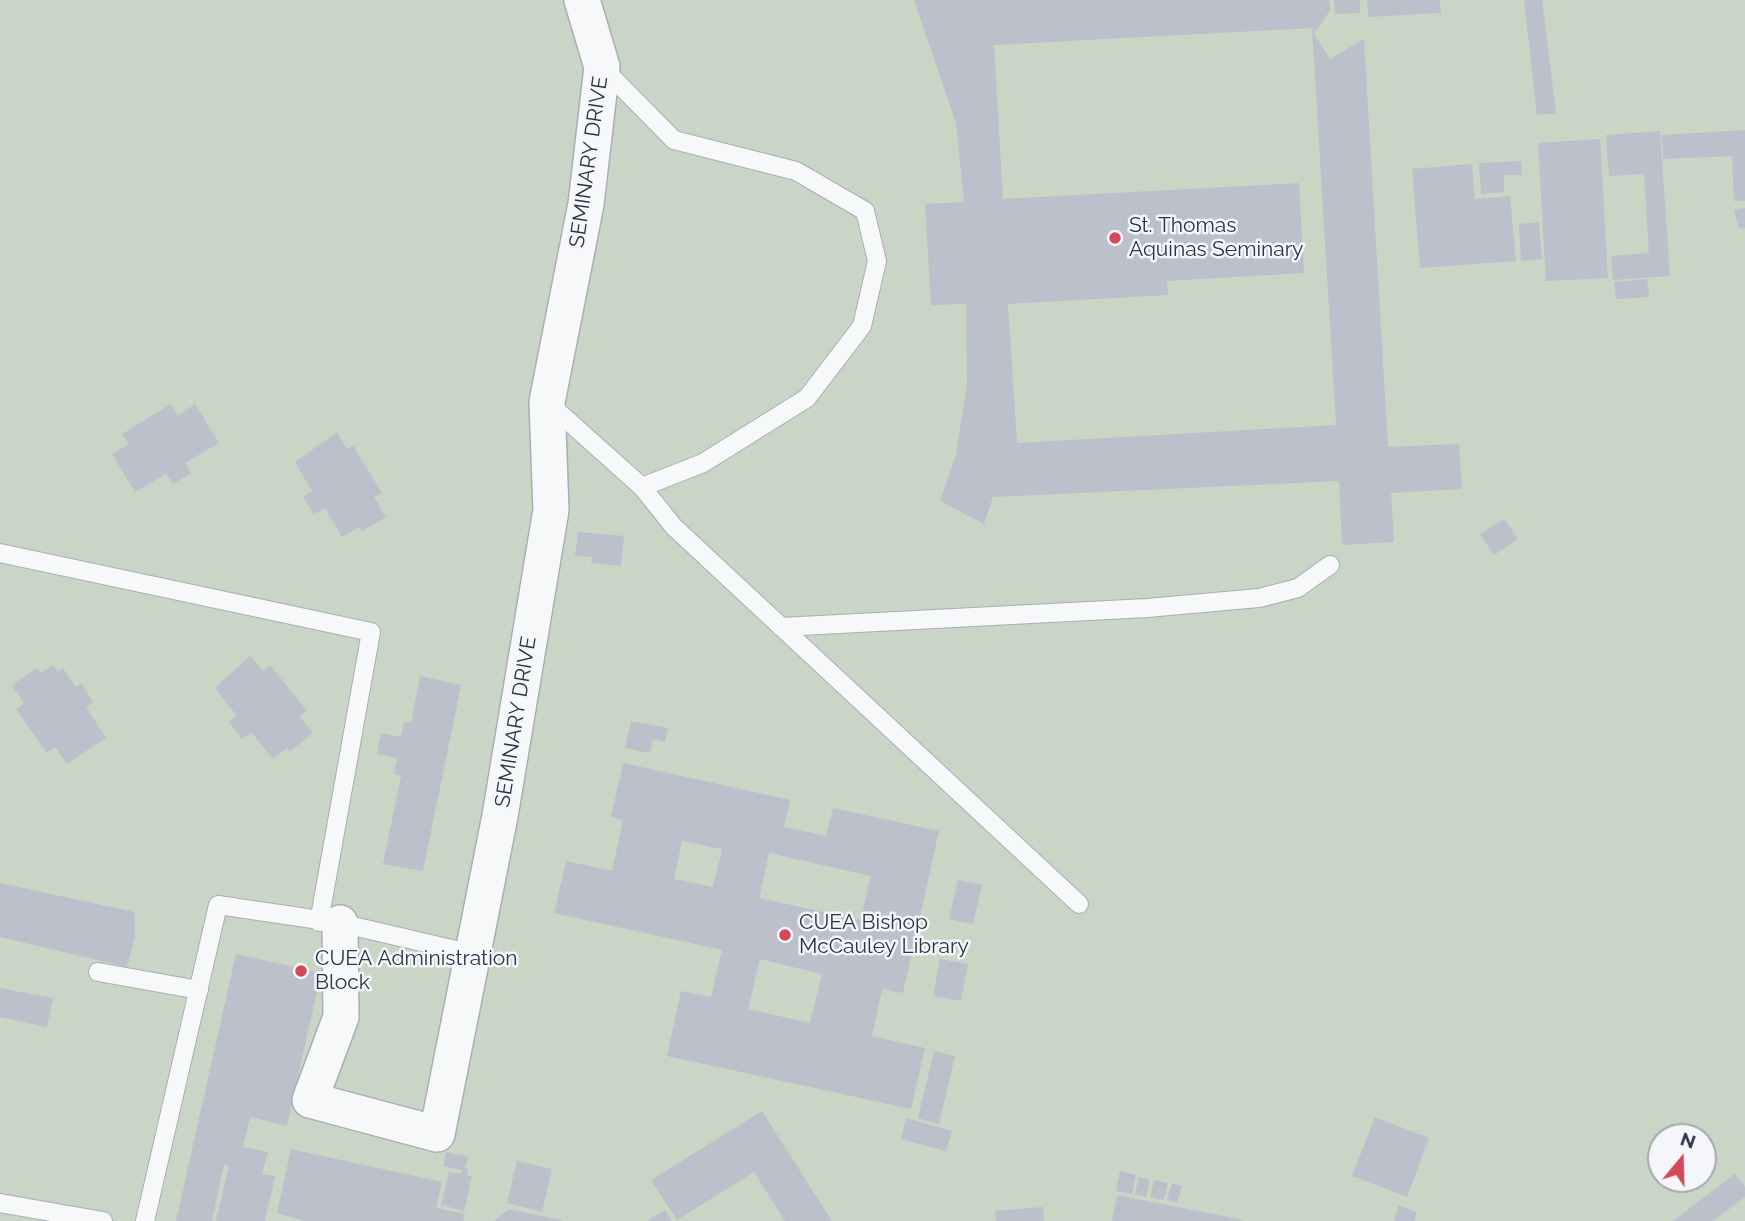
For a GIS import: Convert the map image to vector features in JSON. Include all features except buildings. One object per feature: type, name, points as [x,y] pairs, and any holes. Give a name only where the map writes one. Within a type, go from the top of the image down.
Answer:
[{"type":"street","name":"SEMINARY DRIVE","points":[[330,922],[341,1017],[310,1100],[437,1134],[500,816],[551,510],[547,402],[586,204],[602,67],[582,0]]},
{"type":"lane","points":[[602,67],[674,140],[796,171],[865,211],[877,261],[862,326],[807,398],[703,463],[642,486]]},
{"type":"lane","points":[[547,402],[642,486],[674,527],[1079,904]]},
{"type":"lane","points":[[0,553],[371,632],[330,922]]},
{"type":"lane","points":[[780,627],[1147,608],[1259,598],[1297,588],[1330,565]]},
{"type":"lane","points":[[145,1221],[218,905],[330,922],[473,954]]},
{"type":"lane","points":[[98,972],[199,990]]},
{"type":"lane","points":[[0,1203],[103,1221]]},
{"type":"green space","points":[[0,0],[1745,0],[1745,1221],[0,1221]]},
{"type":"place","name":"St. Thomas Aquinas Seminary","points":[[1115,238]]},
{"type":"place","name":"CUEA Bishop McCauley Library","points":[[785,935]]},
{"type":"place","name":"CUEA Administration Block","points":[[301,971]]}]
